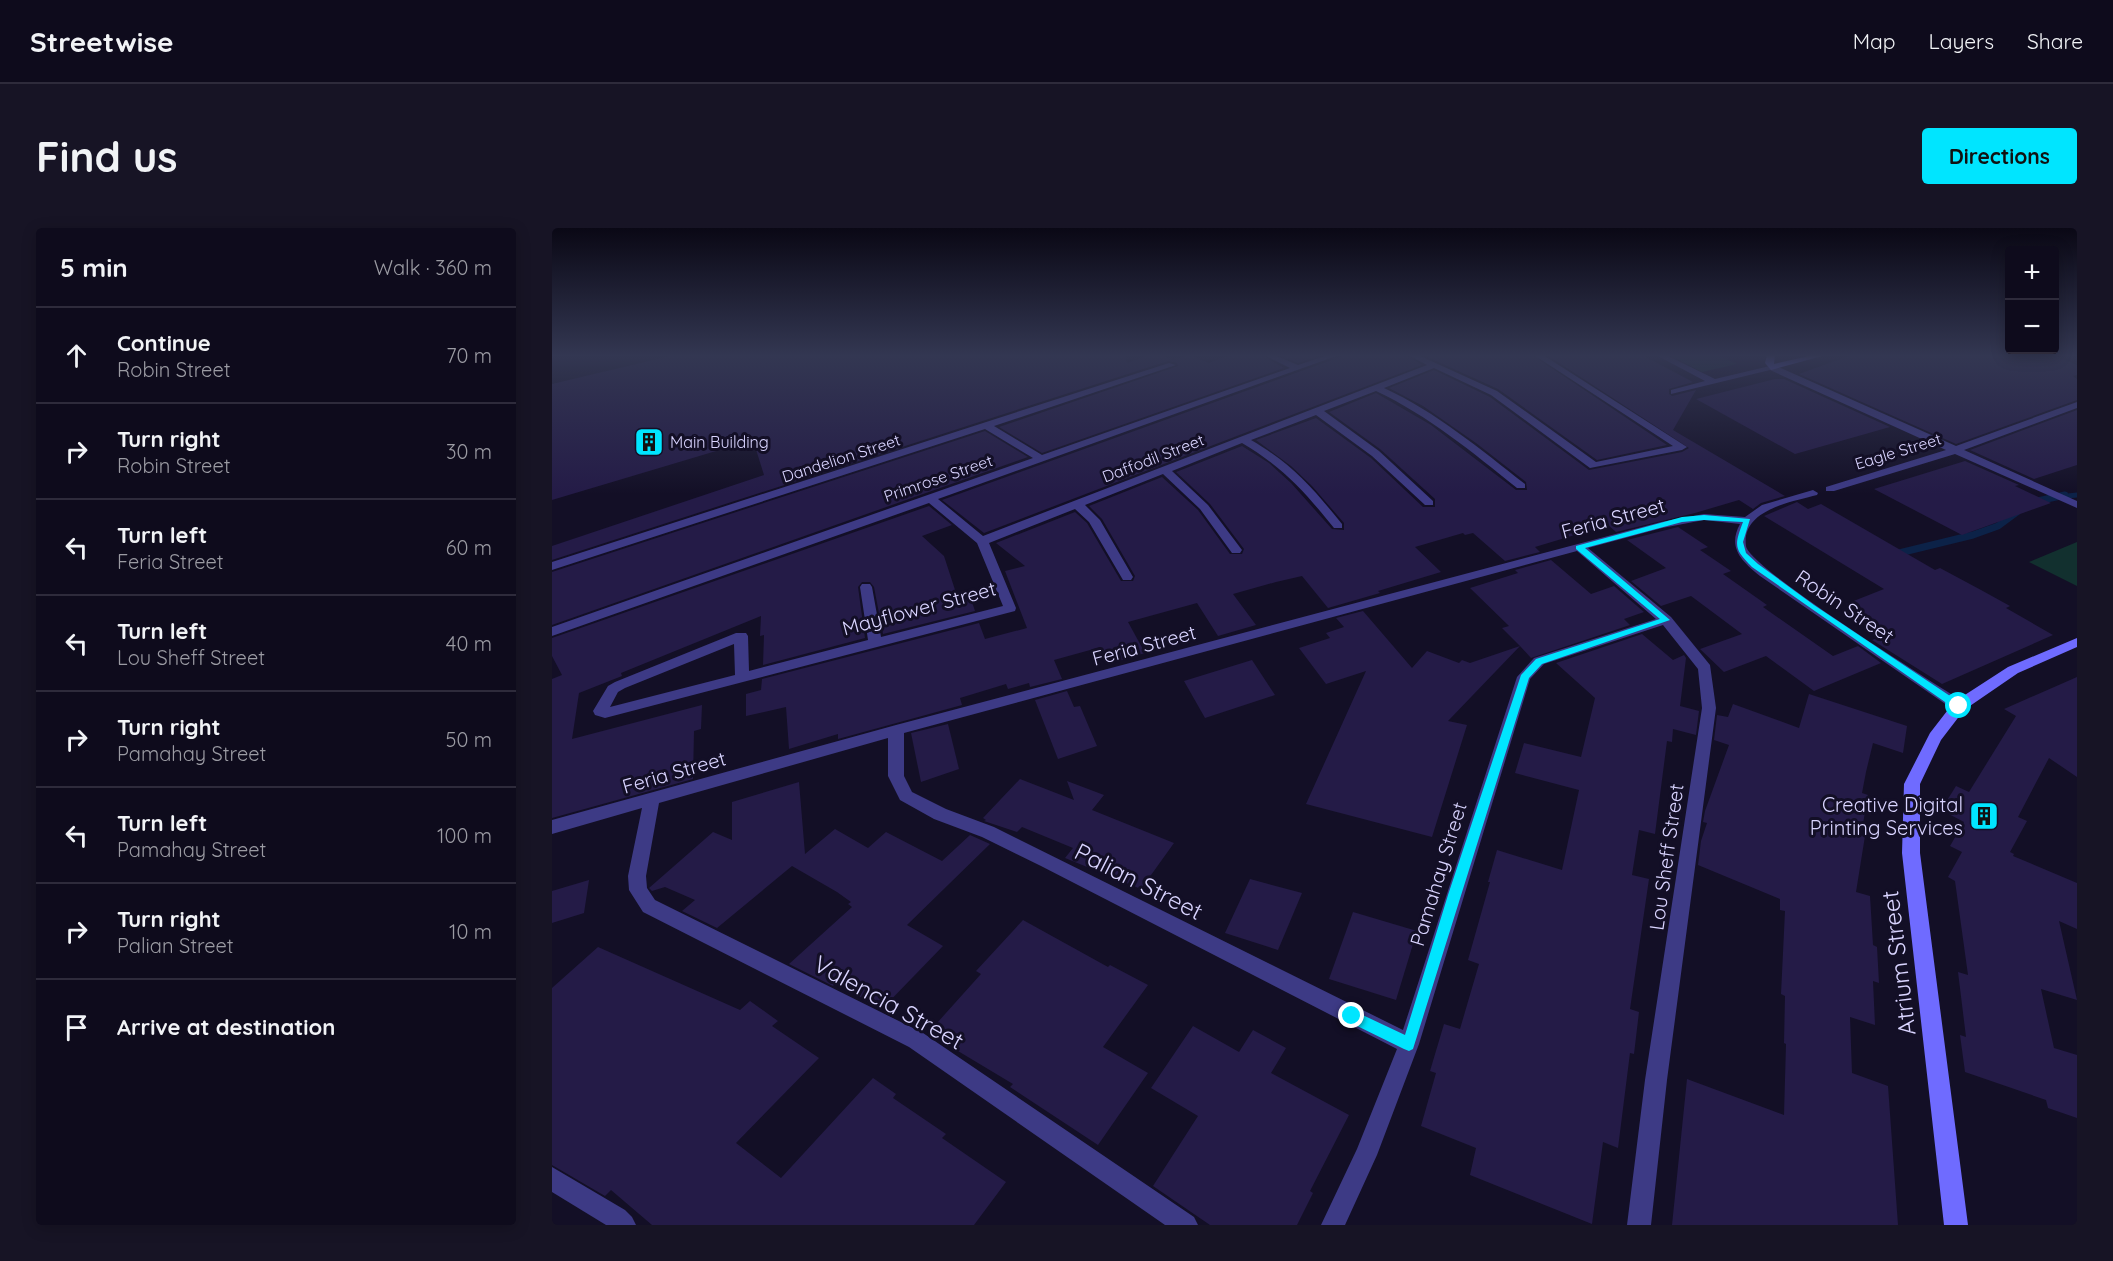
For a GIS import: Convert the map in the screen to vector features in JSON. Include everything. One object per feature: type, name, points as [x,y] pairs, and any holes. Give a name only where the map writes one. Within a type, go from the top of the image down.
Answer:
[{"type":"street","name":"Dandelion Street","points":[[552,566],[1062,402]]},
{"type":"street","name":"Primrose Street","points":[[552,632],[1205,402]]},
{"type":"street","name":"Daffodil Street","points":[[982,541],[1340,402]]},
{"type":"street","points":[[1406,402],[1460,438],[1521,486]]},
{"type":"street","points":[[1506,402],[1594,466],[1682,447],[1611,402]]},
{"type":"street","points":[[1845,402],[2077,505]]},
{"type":"street","name":"Eagle Street","points":[[1830,489],[1954,451],[2077,405]]},
{"type":"street","points":[[1317,411],[1350,431],[1429,502]]},
{"type":"street","points":[[988,426],[1042,460]]},
{"type":"street","points":[[1242,439],[1274,458],[1305,485],[1338,526]]},
{"type":"street","points":[[1164,470],[1179,480],[1208,510],[1236,550]]},
{"type":"street","points":[[1748,520],[1767,506],[1813,493]]},
{"type":"street","name":"Mayflower Street","points":[[742,676],[741,636],[620,685],[613,689],[600,711],[605,712],[1010,608],[982,541],[930,498]]},
{"type":"street","points":[[1076,503],[1094,520],[1127,577]]},
{"type":"street","name":"Feria Street","points":[[552,827],[896,730],[1682,520],[1704,517],[1748,520]]},
{"type":"street","name":"Robin Street","points":[[1748,520],[1739,542],[1742,553],[1755,566],[1811,607],[1959,706]]},
{"type":"street","name":"Lou Sheff Street","points":[[1579,547],[1666,620],[1705,668],[1709,708],[1656,1080],[1639,1225]]},
{"type":"street","points":[[866,587],[875,642]]},
{"type":"street","name":"Pamahay Street","points":[[1333,1225],[1366,1155],[1409,1044],[1467,852],[1524,677],[1539,662],[1666,620]]},
{"type":"street","name":"Atrium Street","points":[[1956,1225],[1911,853],[1912,784],[1935,737],[1959,706],[2013,670],[2077,642]]},
{"type":"street","name":"Palian Street","points":[[896,730],[896,776],[906,795],[940,814],[988,832],[1047,861],[1409,1044]]},
{"type":"street","name":"Valencia Street","points":[[652,799],[637,876],[638,890],[649,906],[916,1040],[1186,1225]]},
{"type":"street","points":[[552,1179],[624,1225]]},
{"type":"green space","points":[[2077,542],[2077,586],[2029,562]]},
{"type":"building","points":[[552,402],[1043,402],[552,560],[552,546],[764,475],[753,440],[552,500]]},
{"type":"building","points":[[1074,402],[1189,402],[1042,453],[999,427]]},
{"type":"building","points":[[1216,402],[1327,402],[984,533],[942,500]]},
{"type":"building","points":[[1355,402],[1391,402],[1431,425],[1516,490],[1527,490],[1526,482],[1476,443],[1415,402],[1496,402],[1589,470],[1682,452],[1689,448],[1618,402],[1689,402],[1673,430],[1785,496],[1761,503],[1753,509],[1739,500],[1616,532],[1608,525],[1535,547],[1540,552],[1505,561],[1473,533],[1465,535],[1463,533],[1415,547],[1441,572],[1378,591],[1380,593],[1328,608],[1302,576],[1276,582],[1233,594],[1256,625],[1218,636],[1197,603],[1128,622],[1145,653],[1109,664],[1101,647],[1054,660],[1062,679],[1030,687],[1029,683],[1008,689],[1006,684],[960,698],[962,705],[838,739],[838,734],[789,749],[786,707],[746,716],[746,694],[761,690],[762,679],[979,623],[985,639],[1027,628],[1005,571],[1025,566],[996,543],[1075,512],[1087,523],[1121,581],[1133,581],[1135,576],[1102,519],[1089,506],[1162,477],[1198,510],[1230,554],[1242,554],[1244,549],[1210,504],[1176,472],[1242,446],[1269,463],[1291,483],[1332,529],[1344,530],[1344,523],[1312,486],[1291,466],[1256,440],[1316,418],[1371,458],[1423,507],[1435,507],[1435,499],[1380,449],[1329,412]]},
{"type":"building","points":[[1515,402],[1602,402],[1667,445],[1597,460]]},
{"type":"building","points":[[1701,402],[1834,402],[1890,427],[1795,454]]},
{"type":"building","points":[[1861,402],[2073,402],[1956,444]]},
{"type":"building","points":[[2077,410],[2077,465],[2034,479],[1970,450]]},
{"type":"building","points":[[985,431],[1028,457],[552,625],[552,572]]},
{"type":"building","points":[[1965,461],[2019,485],[2015,486],[2051,503],[1962,535],[1874,489]]},
{"type":"building","points":[[1797,502],[1808,509],[1821,504],[1935,570],[1940,568],[2010,606],[2006,608],[2053,635],[1942,684],[1872,640],[1891,633],[1846,604],[1884,589],[1764,516]]},
{"type":"building","points":[[929,506],[952,525],[922,536],[944,556],[957,596],[969,593],[975,611],[883,634],[874,587],[870,582],[862,582],[858,587],[865,638],[763,665],[764,635],[760,636],[761,616],[621,673],[622,676],[579,693],[572,739],[702,705],[701,729],[694,731],[693,779],[552,818],[552,679],[562,675],[552,656],[552,638]]},
{"type":"building","points":[[1678,527],[1708,547],[1700,550],[1731,571],[1723,574],[1767,605],[1763,607],[1833,656],[1858,646],[1881,663],[1814,691],[1766,656],[1724,672],[1700,649],[1742,634],[1691,596],[1661,606],[1631,581],[1666,568],[1627,540]]},
{"type":"building","points":[[1551,560],[1591,594],[1614,586],[1644,612],[1624,619],[1630,625],[1531,658],[1502,628],[1509,626],[1470,588],[1518,573],[1515,570]]},
{"type":"building","points":[[1363,611],[1412,668],[1427,651],[1459,663],[1462,660],[1470,663],[1520,646],[1448,721],[1467,725],[1432,837],[1306,804],[1366,671],[1326,684],[1299,648],[1330,638],[1326,633],[1344,627],[1336,618]]},
{"type":"building","points":[[1642,634],[1673,660],[1684,655],[1686,658],[1680,706],[1699,711],[1696,735],[1673,729],[1672,742],[1667,741],[1655,834],[1639,830],[1632,875],[1649,879],[1630,1009],[1639,1012],[1634,1054],[1630,1053],[1618,1148],[1603,1142],[1592,1224],[1470,1175],[1476,1148],[1421,1126],[1436,1073],[1430,1071],[1444,1024],[1460,1029],[1479,964],[1468,960],[1497,850],[1562,870],[1579,790],[1515,773],[1524,743],[1581,757],[1595,698],[1556,663]]},
{"type":"building","points":[[1252,660],[1275,695],[1205,718],[1184,681]]},
{"type":"building","points":[[2077,677],[2077,777],[2049,758],[2018,817],[2027,821],[2010,852],[2014,854],[2013,856],[2077,883],[2077,929],[2059,921],[2077,1000],[2041,989],[2054,1048],[2077,1055],[2077,1118],[2048,1108],[2046,1100],[1965,1072],[1960,1035],[1966,1037],[1958,972],[1968,975],[1955,881],[1948,877],[1962,852],[1950,846],[1964,822],[1941,810],[1956,786],[1969,792],[2016,716],[2004,709]]},
{"type":"building","points":[[1067,691],[1074,707],[1080,706],[1097,746],[1058,759],[1035,700]]},
{"type":"building","points":[[1809,694],[1907,726],[1903,753],[1873,743],[1866,772],[1862,793],[1868,795],[1861,835],[1865,836],[1856,892],[1870,896],[1873,945],[1877,947],[1879,983],[1873,981],[1875,1025],[1850,1017],[1852,1073],[1888,1086],[1898,1225],[1672,1225],[1687,1079],[1784,1115],[1785,996],[1781,994],[1785,911],[1780,910],[1780,899],[1698,865],[1701,841],[1707,823],[1703,822],[1705,811],[1729,745],[1714,740],[1717,715],[1728,717],[1733,704],[1799,728]]},
{"type":"building","points":[[948,724],[959,769],[921,782],[911,733]]},
{"type":"building","points":[[1020,779],[1074,800],[1067,781],[1104,795],[1092,810],[1174,843],[1141,889],[1065,858],[1073,848],[1022,827],[1017,832],[984,821],[986,820],[983,818]]},
{"type":"building","points":[[799,782],[805,854],[835,829],[868,848],[886,832],[942,861],[970,835],[990,844],[907,925],[943,946],[881,1010],[837,982],[833,986],[789,964],[852,907],[848,904],[851,902],[837,892],[792,866],[717,928],[682,911],[695,900],[665,887],[652,891],[649,888],[713,832],[732,840],[732,802]]},
{"type":"building","points":[[1250,879],[1302,893],[1278,950],[1225,933]]},
{"type":"building","points":[[589,880],[584,913],[552,923],[552,891]]},
{"type":"building","points":[[1353,912],[1417,931],[1396,1000],[1329,979]]},
{"type":"building","points":[[1023,920],[1108,967],[1110,965],[1148,985],[1103,1047],[1148,1073],[1098,1145],[1010,1087],[1013,1084],[928,1033],[981,974],[976,971]]},
{"type":"building","points":[[598,947],[740,1010],[750,1001],[778,1021],[772,1026],[819,1058],[736,1143],[781,1178],[873,1078],[896,1094],[893,1098],[946,1134],[942,1138],[1006,1182],[974,1225],[652,1225],[611,1190],[605,1196],[552,1165],[552,988]]},
{"type":"building","points":[[1193,1026],[1239,1052],[1253,1030],[1286,1048],[1271,1073],[1349,1115],[1310,1191],[1313,1193],[1297,1225],[1210,1225],[1153,1186],[1198,1116],[1151,1088]]},
{"type":"waterway","points":[[2033,502],[2065,495]]},
{"type":"waterway","points":[[2058,497],[2077,495]]},
{"type":"waterway","points":[[1895,554],[1973,535],[1998,526],[2017,512]]},
{"type":"place","name":"Main Building","points":[[649,442]]},
{"type":"place","name":"Creative Digital Printing Services","points":[[1984,816]]},
{"type":"route","points":[[1352,1016],[1409,1044],[1524,677],[1539,662],[1666,620],[1579,547],[1682,520],[1704,517],[1748,520],[1739,542],[1742,553],[1755,566],[1811,607],[1959,706]]}]
